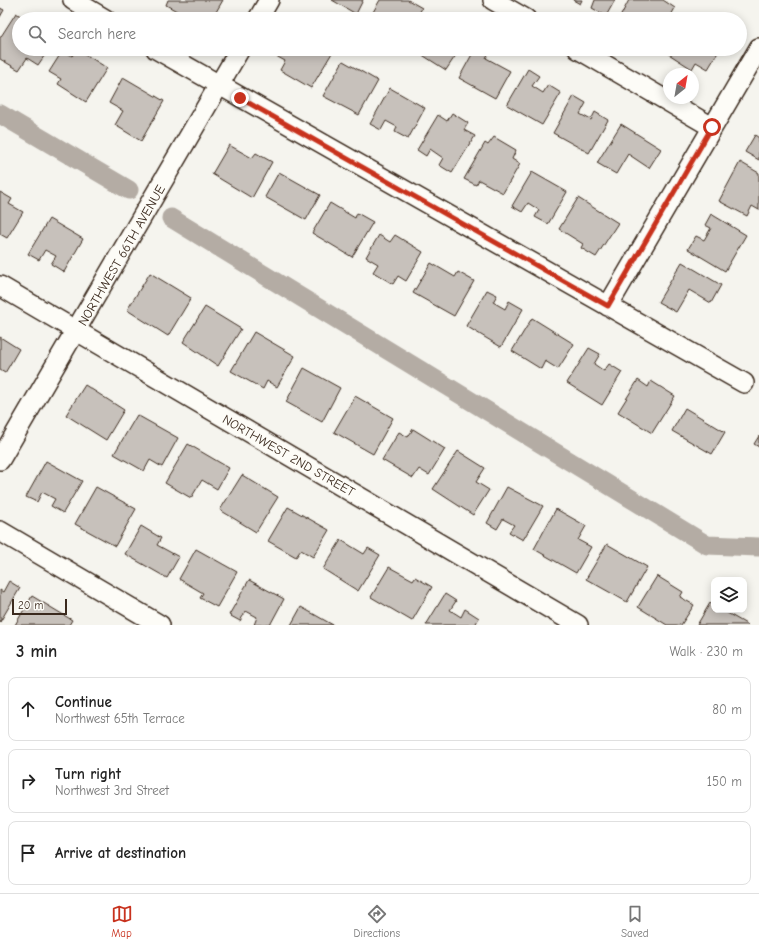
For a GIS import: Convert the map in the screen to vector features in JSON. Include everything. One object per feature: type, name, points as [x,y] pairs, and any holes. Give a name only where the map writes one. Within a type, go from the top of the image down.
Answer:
[{"type":"street","points":[[73,0],[93,12]]},
{"type":"street","points":[[262,12],[269,0]]},
{"type":"street","points":[[493,0],[514,12]]},
{"type":"street","points":[[608,306],[759,48]]},
{"type":"street","points":[[168,56],[744,383]]},
{"type":"street","name":"NORTHWEST 66TH AVENUE","points":[[0,460],[77,331],[236,56]]},
{"type":"street","points":[[590,56],[712,127]]},
{"type":"street","name":"NORTHWEST 2ND STREET","points":[[0,286],[578,625]]},
{"type":"street","points":[[0,531],[160,625]]},
{"type":"building","points":[[168,0],[223,0],[216,12],[178,12],[166,5]]},
{"type":"building","points":[[332,0],[363,0],[357,12],[353,12]]},
{"type":"building","points":[[380,0],[408,0],[422,8],[420,12],[373,12]]},
{"type":"building","points":[[573,0],[582,0],[580,4]]},
{"type":"building","points":[[595,0],[615,0],[608,12],[599,12],[592,8]]},
{"type":"building","points":[[629,0],[663,0],[675,8],[673,12],[623,12]]},
{"type":"building","points":[[0,8],[4,10],[0,17]]},
{"type":"building","points":[[12,19],[12,56],[44,56],[38,65],[27,58],[19,70],[0,59],[0,38]]},
{"type":"building","points":[[59,56],[88,56],[107,68],[86,102],[58,84],[61,79],[49,72]]},
{"type":"building","points":[[276,56],[330,56],[311,88],[280,70],[285,61]]},
{"type":"building","points":[[424,56],[455,56],[446,70]]},
{"type":"building","points":[[471,56],[487,56],[486,58],[510,71],[495,98],[459,78]]},
{"type":"building","points":[[672,56],[716,56],[708,69],[696,62],[693,68],[690,68]]},
{"type":"building","points":[[343,61],[378,81],[359,115],[323,96]]},
{"type":"building","points":[[528,69],[539,76],[532,86],[543,93],[548,85],[561,93],[542,125],[507,105]]},
{"type":"building","points":[[123,77],[164,101],[141,141],[115,125],[123,111],[109,103]]},
{"type":"building","points":[[390,88],[425,108],[408,139],[395,132],[397,127],[386,121],[381,130],[370,124]]},
{"type":"building","points":[[574,96],[586,103],[580,114],[591,120],[595,112],[608,120],[589,153],[553,133]]},
{"type":"building","points":[[452,113],[468,123],[464,130],[475,136],[452,173],[439,165],[443,158],[430,149],[426,156],[417,150],[438,115],[447,121]]},
{"type":"building","points":[[621,124],[661,149],[649,168],[628,154],[616,174],[597,163]]},
{"type":"building","points":[[755,135],[759,138],[759,160],[745,152]]},
{"type":"building","points":[[494,137],[516,150],[512,159],[520,164],[503,193],[479,180],[476,185],[464,179],[485,143],[488,145]]},
{"type":"building","points":[[229,145],[252,158],[256,153],[272,162],[252,198],[212,174]]},
{"type":"building","points":[[740,162],[759,173],[759,210],[752,206],[747,216],[719,201]]},
{"type":"building","points":[[279,172],[320,195],[306,220],[265,197]]},
{"type":"building","points":[[532,172],[567,192],[548,224],[535,217],[539,210],[528,203],[522,212],[512,206]]},
{"type":"building","points":[[0,192],[12,199],[9,204],[23,212],[7,238],[0,234]]},
{"type":"building","points":[[578,198],[618,223],[596,257],[581,248],[583,244],[559,229]]},
{"type":"building","points":[[330,203],[355,218],[357,213],[373,222],[352,257],[312,233]]},
{"type":"building","points":[[711,214],[746,235],[725,271],[688,249],[696,236],[704,240],[711,228],[705,225]]},
{"type":"building","points":[[49,219],[83,239],[64,272],[51,264],[56,256],[45,250],[39,260],[28,254]]},
{"type":"building","points":[[379,235],[390,242],[395,235],[423,252],[406,281],[398,276],[393,284],[373,272],[378,264],[366,257]]},
{"type":"building","points":[[682,262],[721,285],[711,303],[689,290],[676,312],[658,302]]},
{"type":"building","points":[[431,263],[455,277],[458,272],[474,281],[454,316],[413,293]]},
{"type":"building","points":[[150,273],[191,298],[168,336],[127,310]]},
{"type":"building","points":[[487,290],[497,295],[493,302],[505,309],[509,301],[523,309],[501,347],[466,326]]},
{"type":"building","points":[[205,307],[241,329],[218,366],[183,342]]},
{"type":"building","points":[[532,318],[574,344],[558,369],[545,361],[541,369],[512,351]]},
{"type":"building","points":[[254,332],[295,356],[277,387],[267,381],[263,389],[231,371]]},
{"type":"building","points":[[0,337],[19,349],[5,373],[0,370]]},
{"type":"building","points":[[589,348],[600,354],[594,364],[604,371],[609,364],[622,372],[602,405],[567,383]]},
{"type":"building","points":[[304,368],[340,388],[322,422],[286,402]]},
{"type":"building","points":[[638,380],[648,387],[651,381],[675,396],[652,433],[618,412]]},
{"type":"building","points":[[85,385],[124,410],[106,440],[66,415]]},
{"type":"building","points":[[355,396],[393,418],[373,454],[334,432]]},
{"type":"building","points":[[685,408],[725,432],[712,454],[672,431]]},
{"type":"building","points":[[137,415],[178,438],[162,467],[150,460],[144,471],[114,454]]},
{"type":"building","points":[[413,429],[445,449],[429,475],[419,469],[413,478],[382,460],[399,432],[408,437]]},
{"type":"building","points":[[759,436],[759,447],[754,444]]},
{"type":"building","points":[[188,444],[229,468],[217,489],[202,480],[191,498],[165,483]]},
{"type":"building","points":[[458,451],[485,468],[476,482],[489,490],[473,515],[433,489]]},
{"type":"building","points":[[46,461],[82,481],[63,513],[51,506],[55,499],[42,492],[37,502],[26,497]]},
{"type":"building","points":[[242,475],[278,497],[256,532],[220,510]]},
{"type":"building","points":[[96,487],[136,509],[115,546],[75,524]]},
{"type":"building","points":[[507,487],[543,506],[523,540],[509,532],[514,525],[503,519],[497,529],[487,523]]},
{"type":"building","points":[[288,507],[329,530],[313,557],[301,550],[296,557],[268,541]]},
{"type":"building","points":[[556,509],[586,526],[578,540],[591,547],[576,573],[534,549]]},
{"type":"building","points":[[141,526],[161,538],[157,545],[179,557],[167,578],[125,554]]},
{"type":"building","points":[[341,540],[364,554],[368,548],[380,555],[358,591],[323,569]]},
{"type":"building","points":[[607,544],[647,567],[627,602],[586,579]]},
{"type":"building","points":[[196,549],[237,572],[217,607],[200,598],[203,593],[179,579]]},
{"type":"building","points":[[389,567],[413,580],[415,577],[432,587],[412,621],[371,597]]},
{"type":"building","points":[[657,576],[683,592],[680,597],[694,605],[681,625],[667,625],[638,607]]},
{"type":"building","points":[[249,580],[284,599],[270,625],[254,625],[257,617],[246,611],[240,621],[229,615]]},
{"type":"building","points":[[9,581],[20,588],[0,622],[0,590],[3,592]]},
{"type":"building","points":[[445,594],[456,601],[450,610],[461,617],[465,609],[479,618],[475,625],[426,625]]},
{"type":"building","points":[[32,596],[72,620],[69,625],[15,625]]},
{"type":"building","points":[[710,603],[711,613],[727,613],[748,625],[697,625]]},
{"type":"building","points":[[301,607],[333,625],[291,625]]},
{"type":"waterway","points":[[0,114],[129,190]]},
{"type":"waterway","points":[[171,218],[707,545],[759,547]]},
{"type":"route","points":[[240,98],[608,306],[712,127]]}]
